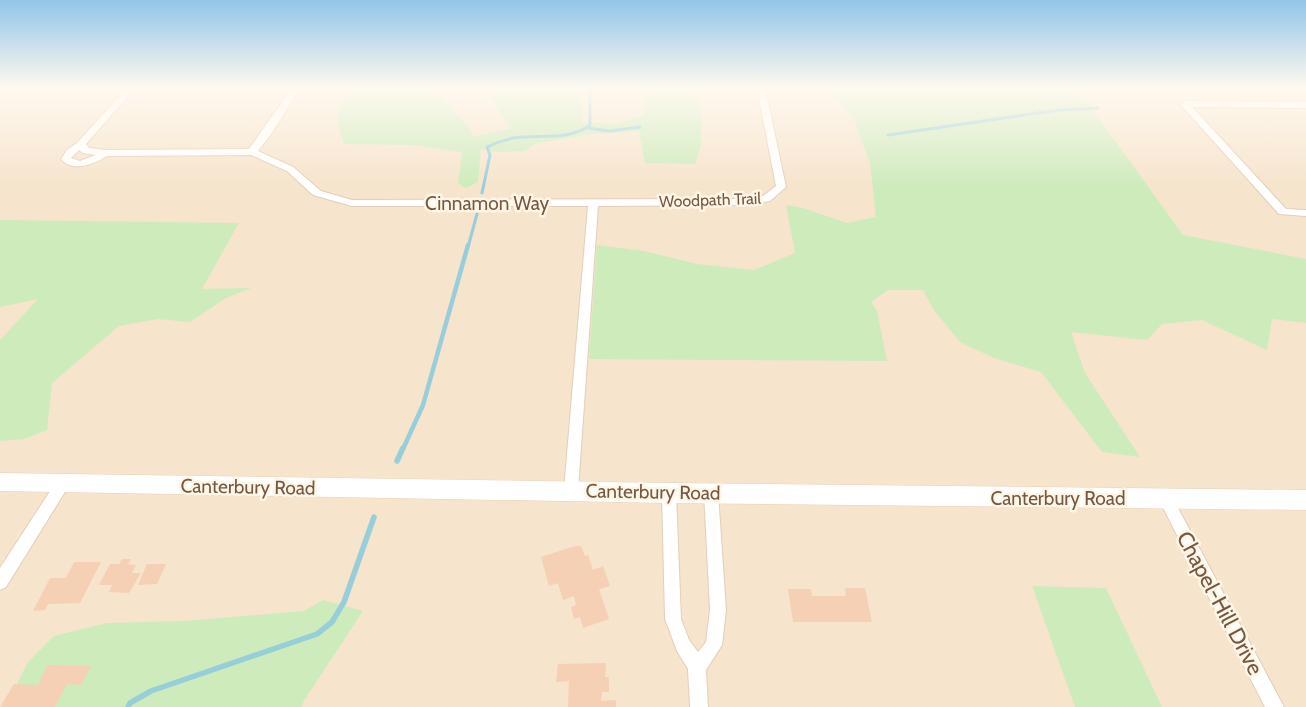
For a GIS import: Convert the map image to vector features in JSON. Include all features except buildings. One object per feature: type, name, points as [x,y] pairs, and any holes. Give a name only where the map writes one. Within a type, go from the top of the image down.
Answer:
[{"type":"street","name":"Cinnamon Way","points":[[102,121],[80,146],[67,155],[66,158],[72,164],[88,162],[106,153]]},
{"type":"street","points":[[252,152],[275,121]]},
{"type":"street","name":"Woodpath Trail","points":[[593,203],[746,202],[766,199],[781,187],[768,121]]},
{"type":"street","points":[[1200,121],[1283,212],[1306,212]]},
{"type":"street","name":"Cinnamon Way","points":[[80,146],[92,153],[252,152],[290,170],[317,193],[352,203],[593,203]]},
{"type":"street","points":[[571,490],[593,203]]},
{"type":"street","name":"Canterbury Road","points":[[0,482],[571,490],[669,494],[1306,500]]},
{"type":"street","points":[[0,582],[63,483]]},
{"type":"street","points":[[697,667],[714,646],[718,610],[711,493]]},
{"type":"street","points":[[669,494],[673,619],[683,645],[697,667],[699,707]]},
{"type":"street","name":"Chapel-Hill Drive","points":[[1165,498],[1275,707]]},
{"type":"shaded area","points":[[0,121],[931,121],[1226,296],[1101,121],[1306,121],[1306,491],[0,477]]},
{"type":"shaded area","points":[[0,489],[1306,507],[1306,707],[0,707]]},
{"type":"green space","points":[[338,121],[463,121],[474,137],[512,128],[506,121],[582,121],[614,124],[624,121],[701,121],[701,146],[695,164],[645,163],[639,131],[585,135],[534,144],[525,151],[497,152],[481,149],[478,182],[466,188],[458,183],[462,152],[413,145],[344,144]]},
{"type":"green space","points":[[854,121],[1101,121],[1183,235],[1306,259],[1306,323],[1272,319],[1267,350],[1202,320],[1162,324],[1147,340],[1071,332],[1085,373],[1140,457],[1102,452],[1041,372],[994,358],[960,342],[933,309],[923,290],[888,290],[871,302],[877,311],[887,361],[589,359],[597,245],[644,251],[697,264],[754,270],[795,253],[786,205],[803,208],[847,223],[876,217],[870,163]]},
{"type":"green space","points":[[0,220],[239,223],[202,289],[251,288],[226,298],[190,322],[158,319],[119,326],[52,383],[47,430],[24,439],[0,441],[0,340],[38,299],[0,307]]},
{"type":"green space","points":[[1032,586],[1106,588],[1162,707],[1075,707]]},
{"type":"green space","points":[[323,600],[363,611],[303,702],[302,707],[5,707],[28,662],[54,636],[107,623],[184,621],[304,611]]},
{"type":"waterway","points":[[482,193],[490,155],[487,147],[513,138],[573,133],[590,125],[590,121]]},
{"type":"waterway","points":[[888,135],[983,121]]},
{"type":"waterway","points":[[588,128],[609,131],[640,127]]},
{"type":"waterway","points":[[468,247],[477,214]]},
{"type":"waterway","points":[[403,449],[423,405],[468,245]]},
{"type":"waterway","points":[[397,461],[403,448]]},
{"type":"waterway","points":[[128,707],[130,703],[151,691],[317,634],[332,622],[344,602],[374,517]]}]
